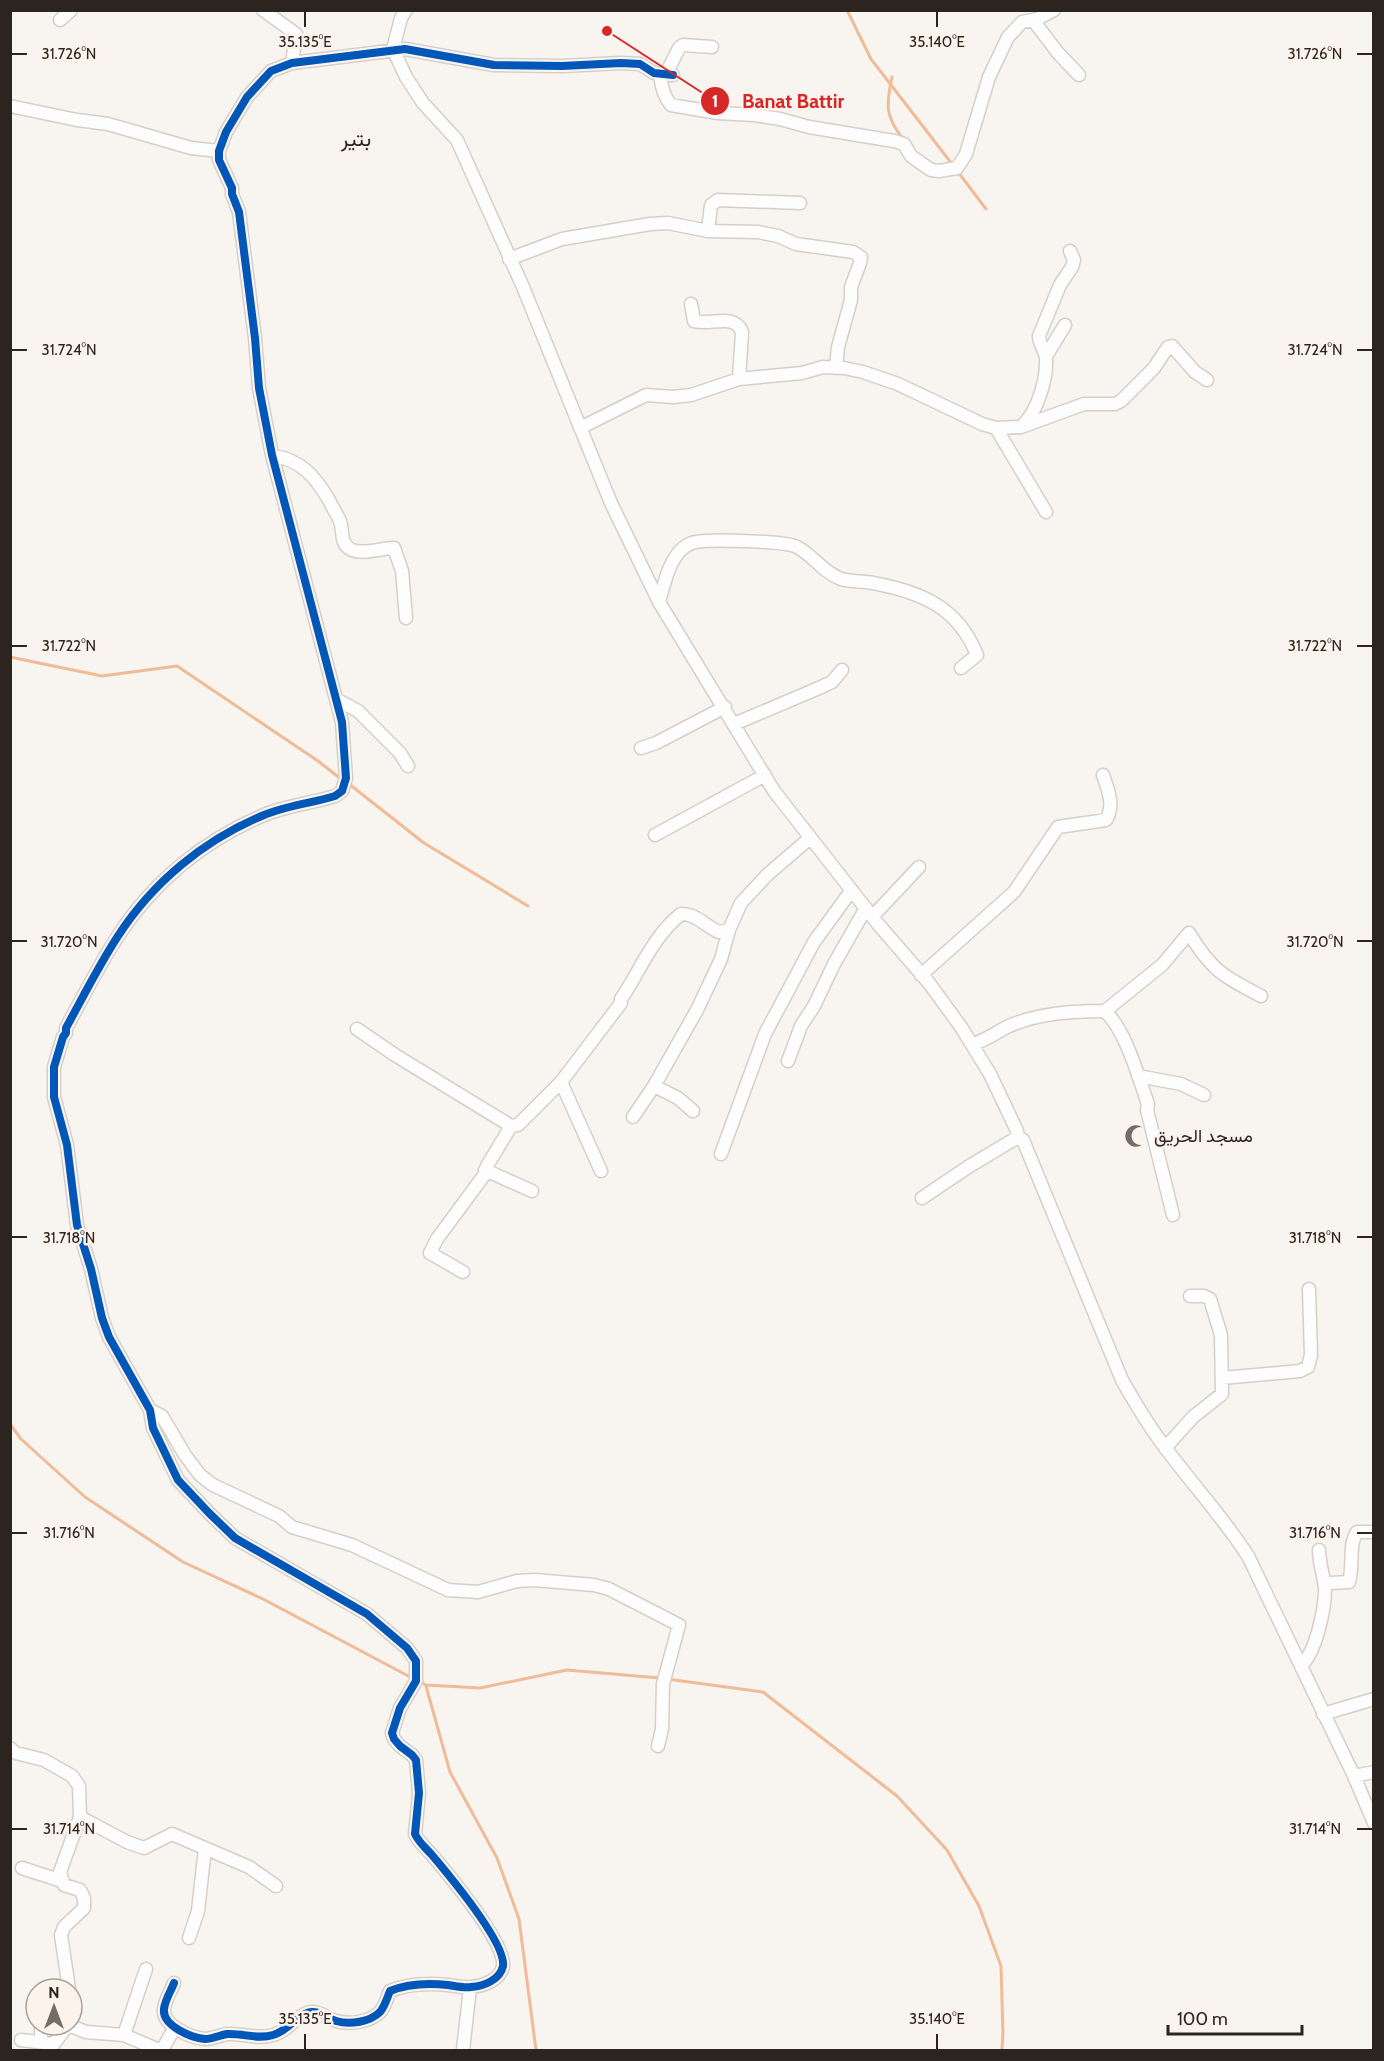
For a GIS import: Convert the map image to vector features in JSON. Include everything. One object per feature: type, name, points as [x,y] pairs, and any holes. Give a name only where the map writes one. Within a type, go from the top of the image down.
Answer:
[{"type":"street","points":[[60,20],[71,10]]},
{"type":"street","points":[[263,10],[296,34],[292,63]]},
{"type":"street","points":[[406,10],[401,18],[393,49],[406,77],[423,103],[457,140],[523,288],[611,503],[659,602],[725,707],[774,791],[851,891],[929,983],[990,1074],[1018,1137],[1023,1140],[1122,1380],[1138,1410],[1165,1448],[1248,1556],[1354,1776],[1374,1823]]},
{"type":"street","points":[[712,47],[683,45],[679,48],[661,86],[666,100],[671,105],[718,113],[780,119],[809,127],[894,141],[904,144],[911,156],[931,170],[950,170],[957,168],[966,154],[989,77],[999,53],[1016,27],[1022,22],[1033,20],[1054,10]]},
{"type":"street","points":[[1033,20],[1058,53],[1079,75]]},
{"type":"street","points":[[174,1983],[164,2009],[166,2018],[175,2027],[206,2039],[228,2034],[264,2038],[291,2026],[306,2013],[317,2012],[337,2022],[347,2023],[371,2018],[380,2011],[390,1991],[402,1986],[444,1985],[470,1988],[488,1983],[499,1976],[503,1967],[503,1959],[486,1926],[415,1834],[418,1793],[416,1760],[400,1746],[392,1733],[400,1708],[416,1681],[416,1661],[407,1648],[367,1614],[235,1538],[178,1480],[153,1428],[150,1410],[121,1361],[102,1318],[91,1269],[77,1225],[67,1145],[54,1097],[54,1067],[66,1028],[118,937],[152,893],[179,866],[213,842],[267,814],[335,796],[342,791],[346,778],[344,743],[336,699],[272,455],[259,388],[239,212],[232,188],[219,160],[219,151],[226,132],[247,98],[271,71],[292,63],[393,49],[410,49],[494,65],[562,66],[621,63],[640,64],[666,74]]},
{"type":"street","points":[[10,106],[108,124],[191,148],[219,151]]},
{"type":"street","points":[[708,231],[711,205],[718,200],[800,203]]},
{"type":"street","points":[[509,259],[562,239],[668,223],[708,231],[758,232],[778,236],[796,244],[854,252],[861,257],[851,287],[851,300],[838,347],[836,368]]},
{"type":"street","points":[[1021,427],[1033,415],[1046,373],[1046,356],[1039,342],[1039,336],[1060,285],[1072,267],[1074,260],[1070,250]]},
{"type":"street","points":[[691,304],[694,321],[734,321],[739,325],[742,332],[739,379]]},
{"type":"street","points":[[1046,356],[1065,325]]},
{"type":"street","points":[[580,428],[645,395],[673,397],[691,395],[739,379],[802,374],[823,367],[863,372],[898,384],[958,413],[996,428],[1021,427],[1084,404],[1115,404],[1121,401],[1154,368],[1170,347],[1195,372],[1207,380]]},
{"type":"street","points":[[996,428],[1046,512]]},
{"type":"street","points":[[272,455],[299,464],[315,478],[340,522],[343,542],[348,548],[355,551],[394,548],[402,571],[406,618]]},
{"type":"street","points":[[659,602],[674,560],[687,545],[696,542],[794,545],[831,575],[845,580],[895,588],[942,607],[962,628],[977,655],[961,668]]},
{"type":"street","points":[[734,724],[832,682],[842,670]]},
{"type":"street","points":[[336,699],[358,711],[400,753],[408,766]]},
{"type":"street","points":[[641,748],[656,743],[725,707]]},
{"type":"street","points":[[655,835],[765,775]]},
{"type":"street","points":[[921,975],[1014,892],[1058,827],[1106,820],[1111,808],[1110,795],[1103,775]]},
{"type":"street","points":[[633,1117],[678,1046],[706,992],[721,959],[729,930],[745,898],[767,875],[810,838]]},
{"type":"street","points":[[788,1061],[801,1026],[814,1006],[834,964],[869,912],[919,867]]},
{"type":"street","points":[[721,1154],[765,1034],[814,942],[851,891]]},
{"type":"street","points":[[357,1029],[511,1126],[518,1125],[561,1082],[610,1019],[650,950],[674,919],[681,914],[694,915],[719,932],[729,930]]},
{"type":"street","points":[[972,1044],[982,1042],[1009,1026],[1052,1013],[1105,1011],[1162,965],[1189,933],[1200,951],[1220,973],[1261,996]]},
{"type":"street","points":[[1105,1011],[1112,1017],[1148,1104],[1173,1215]]},
{"type":"street","points":[[1138,1076],[1181,1084],[1204,1095]]},
{"type":"street","points":[[561,1082],[601,1171]]},
{"type":"street","points":[[654,1086],[678,1098],[693,1111]]},
{"type":"street","points":[[464,1272],[430,1253],[437,1239],[485,1174],[485,1170],[511,1126]]},
{"type":"street","points":[[922,1198],[1018,1137]]},
{"type":"street","points":[[485,1170],[532,1191]]},
{"type":"street","points":[[1222,1378],[1300,1371],[1308,1367],[1311,1355],[1309,1289]]},
{"type":"street","points":[[1165,1448],[1193,1417],[1222,1394],[1221,1335],[1210,1299],[1204,1296],[1190,1296]]},
{"type":"street","points":[[150,1410],[162,1416],[200,1475],[213,1485],[279,1516],[292,1527],[352,1545],[448,1590],[478,1592],[517,1581],[534,1580],[594,1585],[609,1589],[679,1625],[663,1684],[662,1729],[657,1746]]},
{"type":"street","points":[[1325,1586],[1329,1583],[1349,1582],[1352,1571],[1353,1538],[1357,1532],[1373,1532]]},
{"type":"street","points":[[1301,1666],[1315,1647],[1325,1586],[1319,1550]]},
{"type":"street","points":[[1323,1714],[1374,1699]]},
{"type":"street","points":[[10,1748],[16,1753],[44,1760],[72,1776],[79,1786],[80,1817],[60,1872],[64,1885],[80,1890],[84,1898],[84,1908],[64,1927],[61,1935],[67,1977]]},
{"type":"street","points":[[1354,1776],[1374,1772]]},
{"type":"street","points":[[80,1817],[126,1842],[144,1848],[172,1834],[249,1867],[276,1886]]},
{"type":"street","points":[[189,1938],[198,1911],[205,1848]]},
{"type":"street","points":[[22,1868],[62,1881]]},
{"type":"street","points":[[124,2035],[146,1969]]},
{"type":"street","points":[[463,2050],[470,1988]]},
{"type":"street","points":[[84,2031],[124,2035],[160,2050],[175,2027]]},
{"type":"street","points":[[40,2037],[40,2041]]},
{"type":"street","points":[[21,2040],[40,2041],[51,2047]]},
{"type":"waterway","points":[[847,10],[871,59],[952,164]]},
{"type":"waterway","points":[[892,77],[888,110],[893,124],[903,139]]},
{"type":"waterway","points":[[958,172],[986,209]]},
{"type":"waterway","points":[[10,657],[102,676],[177,666],[341,779]]},
{"type":"waterway","points":[[349,784],[424,843],[528,906]]},
{"type":"waterway","points":[[10,1424],[21,1439],[85,1497],[183,1562],[263,1599],[412,1678]]},
{"type":"waterway","points":[[418,1681],[426,1685],[480,1688],[567,1670],[660,1678]]},
{"type":"waterway","points":[[667,1679],[763,1692],[897,1796],[947,1850],[979,1906],[1001,1966],[1002,2050]]},
{"type":"waterway","points":[[426,1686],[450,1772],[497,1858],[519,1919],[536,2050]]},
{"type":"cycle path","points":[[174,1983],[164,2009],[168,2021],[179,2030],[205,2039],[227,2034],[262,2037],[278,2033],[311,2012],[342,2022],[353,2023],[365,2020],[380,2012],[390,1991],[418,1985],[441,1984],[465,1987],[481,1985],[495,1979],[503,1966],[501,1955],[486,1926],[415,1834],[419,1793],[416,1760],[400,1746],[392,1733],[400,1708],[416,1681],[416,1661],[407,1648],[367,1614],[235,1538],[178,1480],[153,1428],[150,1410],[109,1337],[102,1318],[91,1269],[77,1225],[67,1145],[54,1097],[54,1067],[66,1028],[111,947],[147,898],[182,865],[221,837],[272,812],[335,796],[342,791],[346,778],[342,722],[272,455],[259,388],[239,212],[232,188],[219,160],[219,151],[226,132],[247,97],[271,71],[292,63],[405,49],[494,65],[640,64],[654,73],[673,75]]},
{"type":"place","name":"Banat Battir","points":[[607,31]]},
{"type":"place","name":"مسجد الحريق","points":[[1136,1136]]},
{"type":"district","name":"بتير","points":[[356,138]]}]
